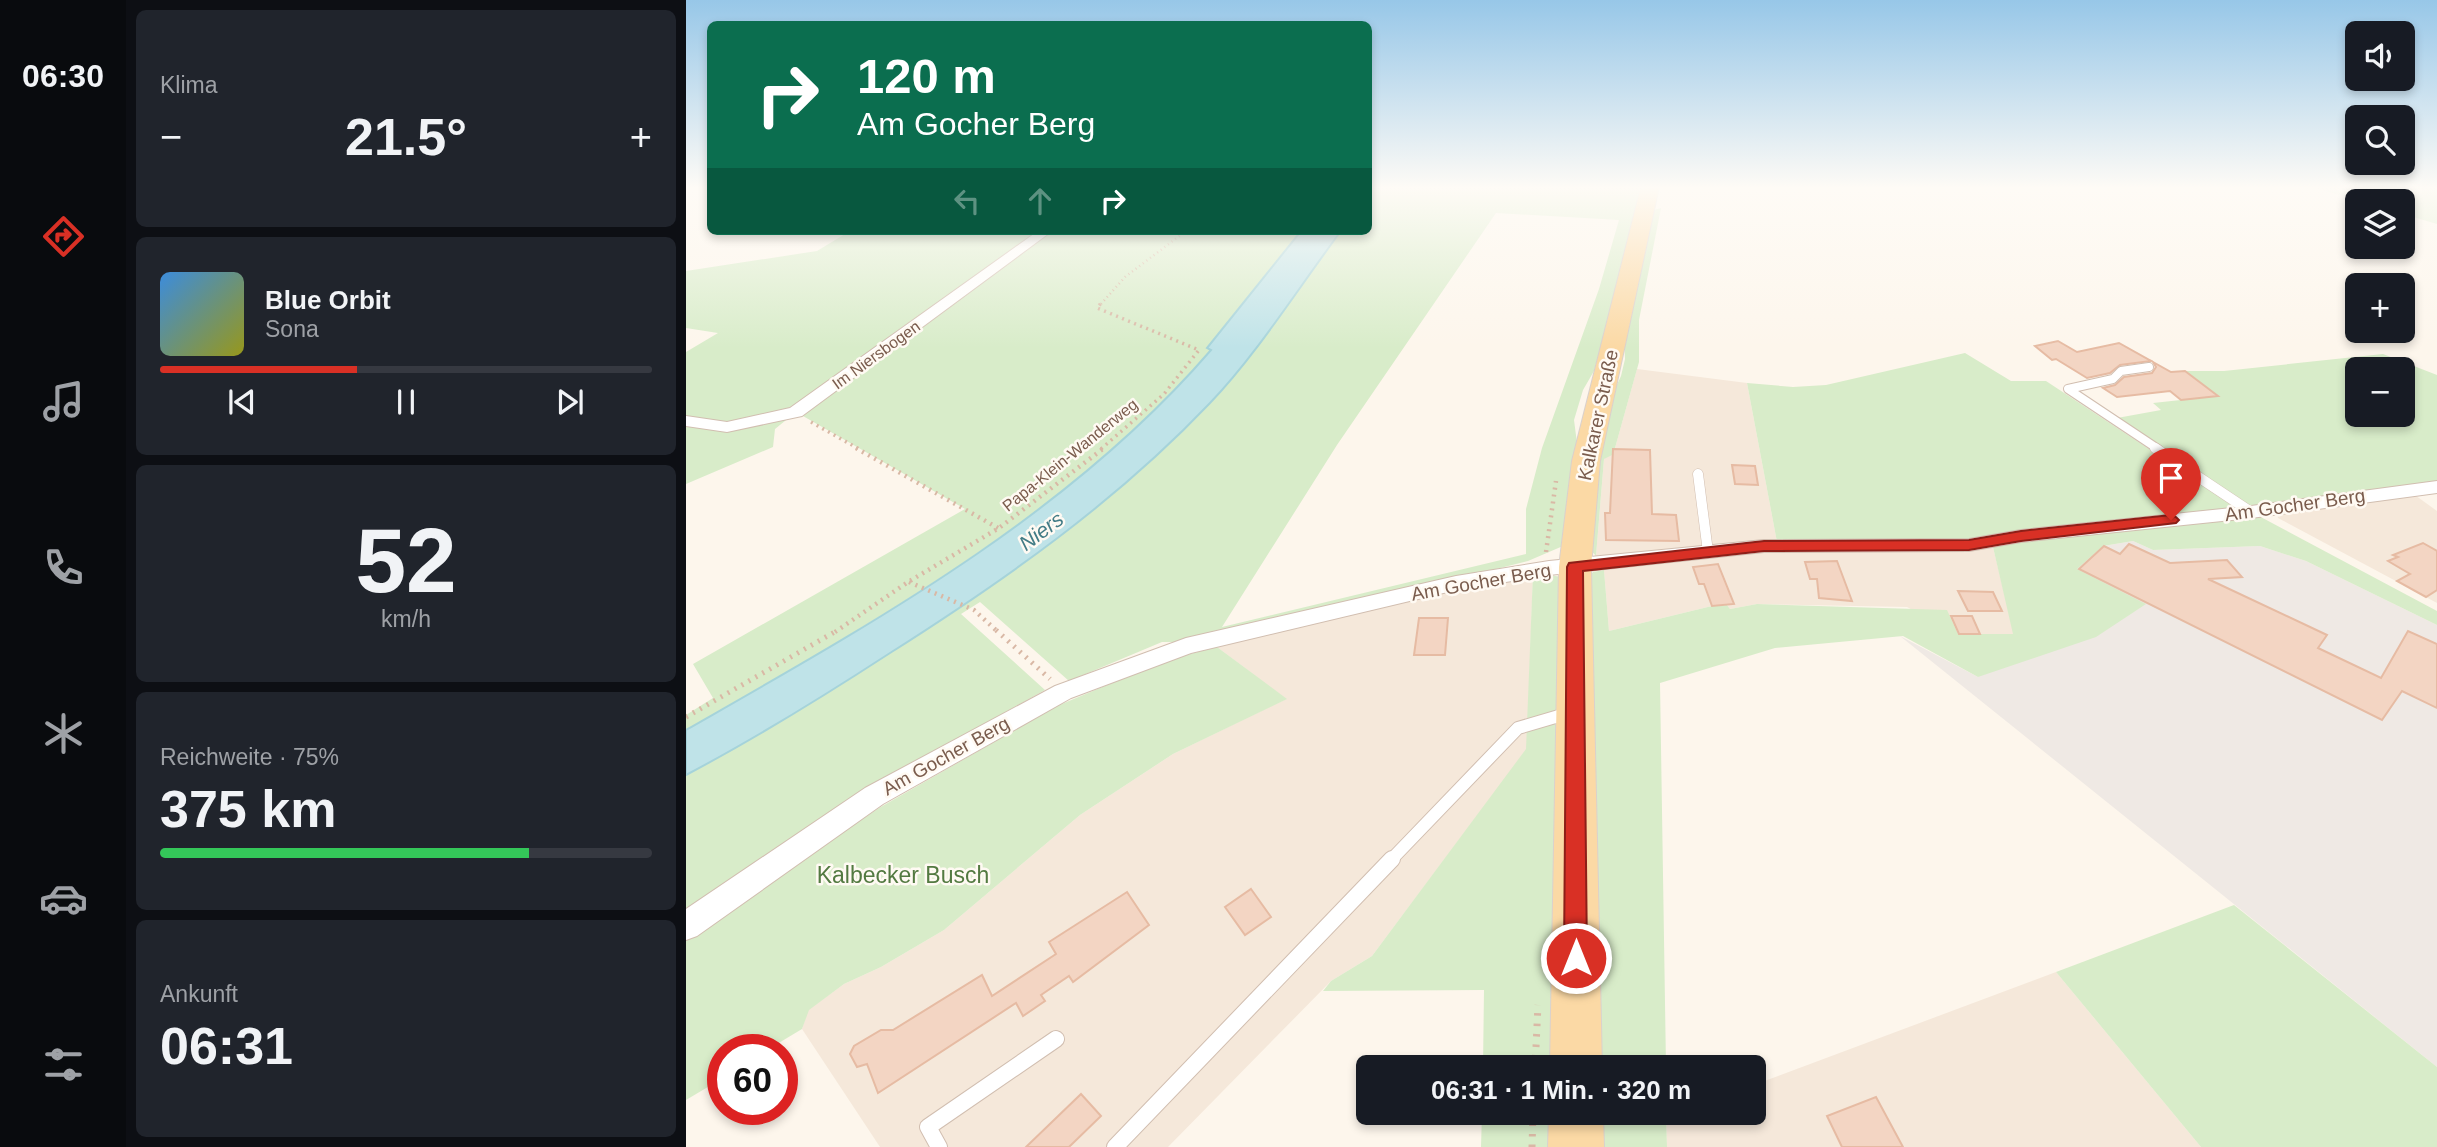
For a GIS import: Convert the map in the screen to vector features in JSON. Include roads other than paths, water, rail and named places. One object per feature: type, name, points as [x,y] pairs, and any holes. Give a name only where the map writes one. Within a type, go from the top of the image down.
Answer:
[{"type":"main road","name":"Kalkarer Straße","points":[[1576,1055],[1575,567],[1586,461],[1637,241]]},
{"type":"main road","points":[[1576,1125],[1576,1147]]},
{"type":"street","name":"Im Niersbogen","points":[[686,421],[727,427],[796,412],[1033,241]]},
{"type":"street","name":"Am Gocher Berg","points":[[686,926],[874,796],[1063,692],[1186,646],[1457,583],[1575,567],[1764,546],[1969,545],[2021,536],[2251,512],[2437,487]]},
{"type":"lane","points":[[2149,367],[2121,371],[2113,379],[2068,389],[2251,512]]},
{"type":"lane","points":[[1698,474],[1709,552]]},
{"type":"lane","points":[[1115,1147],[1518,728],[1575,711]]},
{"type":"lane","points":[[939,1147],[928,1127],[1056,1039]]},
{"type":"water","name":"Niers","points":[[1293,241],[1334,241],[1261,342],[1227,384],[1137,474],[1058,538],[975,597],[815,701],[686,775],[686,730],[897,606],[1032,515],[1095,464],[1155,409],[1211,350],[1207,348]]},
{"type":"park label","name":"Kalbecker Busch","points":[[903,875]]}]
